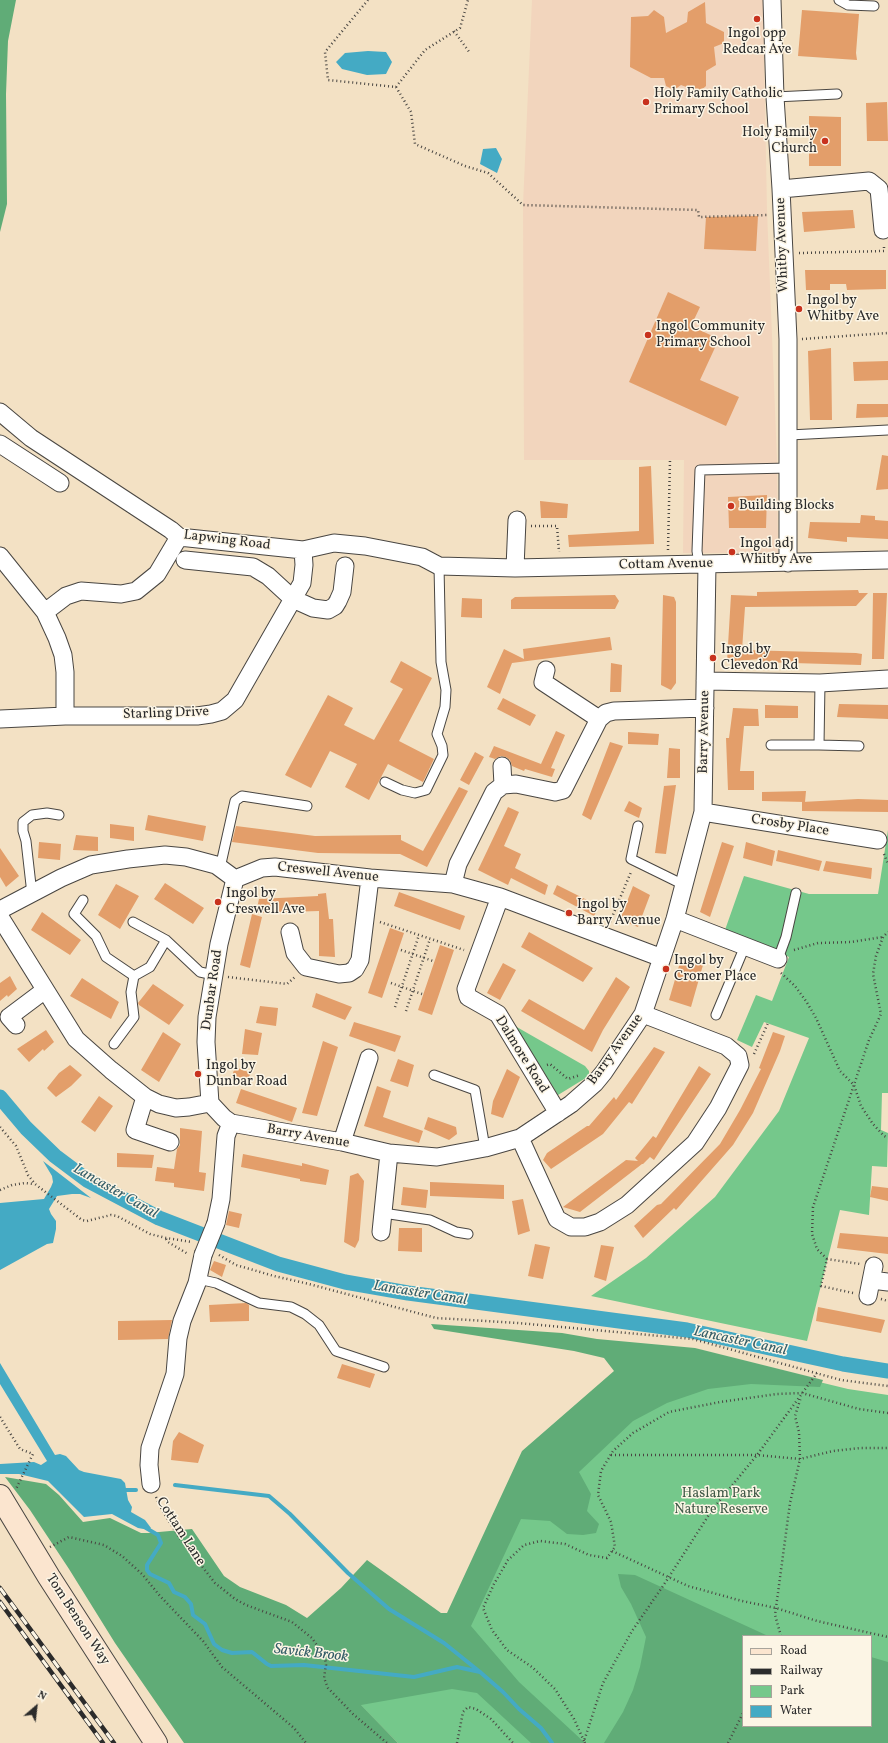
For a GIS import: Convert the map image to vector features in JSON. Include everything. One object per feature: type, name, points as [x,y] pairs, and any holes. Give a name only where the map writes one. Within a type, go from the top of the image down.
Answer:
[{"type":"main road","name":"Tom Benson Way","points":[[0,1496],[49,1577],[156,1743]]},
{"type":"street","name":"Whitby Avenue","points":[[772,0],[775,97],[788,339],[788,563]]},
{"type":"street","points":[[781,189],[870,181],[879,189],[883,230]]},
{"type":"street","name":"Lapwing Road","points":[[0,412],[31,438],[171,530],[179,537],[303,550],[334,543],[365,546],[422,557],[440,566]]},
{"type":"street","points":[[0,444],[60,483]]},
{"type":"street","points":[[516,523],[516,568]]},
{"type":"street","points":[[45,612],[66,596],[81,591],[121,594],[136,591],[157,574],[179,537]]},
{"type":"street","name":"Starling Drive","points":[[0,720],[65,716],[197,716],[222,711],[235,700],[302,583],[304,566],[303,550]]},
{"type":"street","points":[[0,556],[45,612],[57,638],[63,655],[65,672],[65,716]]},
{"type":"street","points":[[185,560],[253,567],[268,576],[293,598],[313,608],[328,610],[335,606],[342,592],[344,566]]},
{"type":"street","name":"Cottam Avenue","points":[[440,566],[516,568],[888,560]]},
{"type":"street","name":"Barry Avenue","points":[[231,1123],[342,1142],[389,1153],[437,1157],[485,1148],[520,1138],[558,1113],[595,1084],[643,1014],[675,919],[703,812],[706,708],[703,564]]},
{"type":"street","points":[[546,670],[543,682],[599,719]]},
{"type":"street","points":[[705,681],[820,683],[888,678]]},
{"type":"street","points":[[453,884],[458,864],[494,792],[503,785],[516,784],[555,792],[563,790],[599,719],[606,713],[614,711],[706,708]]},
{"type":"street","points":[[502,766],[503,785]]},
{"type":"street","name":"Crosby Place","points":[[703,812],[878,840]]},
{"type":"street","points":[[0,910],[62,878],[91,865],[128,859],[165,855],[186,857],[220,868],[235,879]]},
{"type":"street","name":"Creswell Avenue","points":[[235,879],[262,868],[275,867],[370,878],[453,884],[500,897],[662,958]]},
{"type":"street","points":[[290,932],[295,953],[306,967],[339,974],[349,973],[355,969],[360,960],[370,878]]},
{"type":"street","name":"Dunbar Road","points":[[210,1103],[206,1036],[207,1017],[219,944],[235,879]]},
{"type":"street","name":"Dalmore Road","points":[[500,897],[466,989],[468,998],[498,1014],[558,1113]]},
{"type":"street","points":[[0,917],[76,1039],[111,1070],[145,1097],[159,1104],[176,1108],[210,1103],[224,1118],[231,1123]]},
{"type":"street","points":[[675,919],[778,959]]},
{"type":"street","points":[[16,1026],[9,1017],[45,990]]},
{"type":"street","points":[[520,1138],[557,1219],[570,1227],[585,1227],[600,1222],[627,1205],[695,1143],[718,1108],[740,1065],[738,1056],[726,1046],[643,1014]]},
{"type":"street","points":[[342,1142],[370,1059]]},
{"type":"street","points":[[145,1097],[135,1130],[170,1142]]},
{"type":"street","name":"Cottam Lane","points":[[151,1484],[149,1465],[150,1448],[175,1374],[178,1338],[182,1321],[198,1279],[203,1253],[216,1223],[221,1199],[226,1136],[231,1123]]},
{"type":"street","points":[[381,1232],[389,1153]]},
{"type":"lane","points":[[839,0],[848,5],[874,6]]},
{"type":"lane","points":[[775,97],[837,94]]},
{"type":"lane","points":[[789,435],[888,430]]},
{"type":"lane","points":[[703,564],[697,551],[700,470],[789,468]]},
{"type":"lane","points":[[385,782],[402,790],[415,793],[426,790],[443,755],[437,734],[445,707],[446,690],[442,662],[440,566]]},
{"type":"lane","points":[[819,745],[820,683]]},
{"type":"lane","points":[[771,745],[859,746]]},
{"type":"lane","points":[[220,868],[235,801],[242,796],[308,806]]},
{"type":"lane","points":[[32,894],[23,822],[32,815],[47,813],[59,815]]},
{"type":"lane","points":[[638,826],[631,859],[684,885]]},
{"type":"lane","points":[[778,959],[786,937],[796,893]]},
{"type":"lane","points":[[83,900],[74,914],[96,936],[106,957],[134,976]]},
{"type":"lane","points":[[133,922],[166,940],[200,972],[214,975]]},
{"type":"lane","points":[[134,976],[150,967],[166,940]]},
{"type":"lane","points":[[716,1015],[745,946]]},
{"type":"lane","points":[[114,1044],[134,1017],[131,992],[134,976]]},
{"type":"lane","points":[[434,1075],[475,1090],[485,1148]]},
{"type":"lane","points":[[383,1213],[430,1220],[456,1232],[468,1234]]},
{"type":"lane","points":[[198,1279],[216,1283],[259,1303],[291,1308],[305,1314],[319,1325],[336,1352],[384,1367]]},
{"type":"path","points":[[368,0],[325,52],[328,80],[396,87]]},
{"type":"path","points":[[396,87],[425,50],[460,28],[468,0]]},
{"type":"path","points":[[454,31],[470,53]]},
{"type":"path","points":[[396,87],[411,112],[416,144],[465,166],[488,173],[523,205],[698,210],[699,217],[781,215]]},
{"type":"path","points":[[783,254],[884,251],[883,230]]},
{"type":"path","points":[[788,339],[888,333]]},
{"type":"path","points":[[668,565],[670,460]]},
{"type":"path","points":[[516,523],[557,526],[560,567]]},
{"type":"path","points":[[604,936],[635,862]]},
{"type":"path","points":[[365,917],[478,955]]},
{"type":"path","points":[[888,932],[884,937],[876,956],[873,974],[875,994],[881,1014],[869,1040],[813,1207],[812,1234],[817,1249],[827,1260],[875,1281],[888,1300]]},
{"type":"path","points":[[395,1007],[419,935]]},
{"type":"path","points":[[884,937],[851,942],[818,943],[799,947],[778,959],[782,975],[795,986],[806,1001],[816,1018],[840,1071],[854,1085],[860,1106],[884,1136],[888,1138]]},
{"type":"path","points":[[406,1011],[430,939]]},
{"type":"path","points":[[401,950],[433,961]]},
{"type":"path","points":[[214,975],[287,984],[306,967]]},
{"type":"path","points":[[392,983],[422,994]]},
{"type":"path","points":[[740,1065],[752,1059],[768,1023]]},
{"type":"path","points":[[531,1070],[550,1064],[568,1079],[589,1071],[604,1072]]},
{"type":"path","points":[[0,1127],[16,1146],[28,1175],[35,1184],[82,1220],[87,1221],[111,1215],[117,1216],[150,1234],[166,1238],[203,1253]]},
{"type":"path","points":[[0,1190],[12,1185],[25,1183],[35,1184]]},
{"type":"path","points":[[166,1238],[168,1242],[274,1276],[436,1318],[518,1323],[693,1339],[841,1380],[888,1386]]},
{"type":"path","points":[[827,1260],[821,1286],[875,1281]]},
{"type":"path","points":[[585,1742],[603,1682],[632,1631],[712,1510],[757,1455],[817,1373]]},
{"type":"path","points":[[781,1635],[775,1615],[790,1503],[800,1459],[799,1432],[795,1416],[802,1393]]},
{"type":"path","points":[[585,1742],[574,1718],[555,1689],[532,1667],[507,1650],[492,1630],[483,1608],[494,1584],[508,1560],[524,1544],[540,1541],[565,1544],[589,1555],[607,1558],[615,1547],[612,1522],[598,1495],[601,1471],[613,1451],[633,1433],[669,1412],[720,1402],[777,1394],[802,1393],[859,1409],[888,1413]]},
{"type":"path","points":[[0,1417],[20,1449],[33,1454],[20,1479]]},
{"type":"path","points":[[611,1455],[757,1455],[800,1459],[833,1451],[860,1448],[888,1448]]},
{"type":"path","name":"Cottam Lane","points":[[151,1484],[162,1510],[170,1523],[215,1583],[235,1599],[246,1605],[292,1622],[312,1638],[325,1657],[326,1665],[324,1678],[331,1692],[353,1714],[387,1743]]},
{"type":"path","points":[[48,1548],[69,1537],[104,1545],[122,1556],[142,1574],[160,1596],[203,1641],[222,1667],[294,1728],[306,1743]]},
{"type":"path","points":[[612,1550],[688,1586],[742,1601],[776,1608],[817,1621],[888,1637]]},
{"type":"path","points":[[457,1743],[463,1712],[468,1707],[476,1709],[491,1719],[513,1743]]},
{"type":"path","points":[[728,1743],[742,1715]]},
{"type":"shaded area","points":[[532,0],[763,0],[767,211],[777,460],[778,553],[683,553],[684,460],[524,460],[523,205]]},
{"type":"green space","points":[[0,0],[16,0],[8,41],[6,94],[7,204],[0,232]]},
{"type":"green space","points":[[888,830],[888,1093],[882,1093],[881,1130],[888,1133],[887,1167],[872,1166],[869,1215],[840,1210],[807,1341],[591,1296],[646,1258],[715,1197],[779,1111],[809,1038],[764,1022],[752,1047],[737,1040],[756,995],[772,1001],[789,957],[725,930],[744,876],[809,894],[878,894]]},
{"type":"green space","points":[[515,1026],[585,1066],[589,1071],[589,1076],[558,1095]]},
{"type":"green space","points":[[431,1324],[562,1333],[597,1339],[695,1348],[823,1380],[820,1387],[751,1384],[708,1389],[667,1403],[633,1421],[579,1472],[591,1494],[587,1511],[599,1524],[596,1533],[583,1535],[567,1534],[550,1521],[521,1519],[471,1626],[519,1682],[585,1743],[531,1743],[477,1693],[452,1689],[361,1705],[398,1743],[184,1743],[115,1643],[30,1510],[5,1477],[46,1484],[59,1495],[83,1522],[110,1518],[141,1533],[192,1529],[224,1576],[240,1587],[286,1605],[307,1618],[341,1588],[367,1560],[441,1613],[447,1613],[522,1451],[614,1371],[604,1358],[574,1351],[434,1329]]},
{"type":"green space","name":"Haslam Park Nature Reserve","points":[[691,1357],[811,1380],[848,1389],[888,1395],[888,1743],[398,1743],[336,1680],[457,1642],[535,1470]]},
{"type":"green space","points":[[618,1574],[635,1575],[766,1635],[742,1635],[742,1727],[872,1727],[872,1657],[888,1662],[888,1743],[604,1743],[623,1712],[633,1690],[640,1667],[646,1637],[631,1604],[621,1587]]},
{"type":"water","points":[[368,51],[386,52],[392,62],[386,74],[367,75],[342,69],[336,62],[345,53]]},
{"type":"water","points":[[496,148],[502,159],[497,173],[480,164],[483,149]]},
{"type":"water","points":[[43,1161],[91,1198],[80,1194],[57,1196],[49,1209],[56,1221],[53,1243],[47,1244],[0,1270],[0,1203],[44,1199],[53,1182],[52,1176]]},
{"type":"water","points":[[0,1363],[55,1455],[60,1454],[66,1456],[79,1470],[84,1472],[121,1479],[125,1483],[128,1500],[132,1507],[131,1512],[145,1520],[151,1528],[149,1530],[138,1528],[112,1514],[84,1517],[48,1481],[19,1474],[0,1474],[0,1464],[34,1462],[41,1465],[47,1461],[0,1384]]},
{"type":"building","points":[[705,2],[706,23],[724,32],[724,43],[714,47],[716,65],[706,71],[706,86],[699,92],[681,85],[674,90],[666,86],[664,78],[651,78],[630,67],[631,17],[648,16],[654,10],[664,17],[666,33],[687,22],[688,12]]},
{"type":"building","points":[[802,10],[859,14],[856,53],[857,60],[798,56]]},
{"type":"building","points":[[887,102],[888,141],[867,141],[866,103]]},
{"type":"building","name":"Holy Family Church","points":[[809,116],[841,117],[841,166],[809,166]]},
{"type":"building","points":[[853,210],[855,228],[804,232],[802,212]]},
{"type":"building","points":[[758,216],[756,251],[704,249],[706,217]]},
{"type":"building","points":[[805,270],[886,270],[886,289],[847,290],[846,284],[830,284],[830,290],[806,290]]},
{"type":"building","points":[[668,292],[700,307],[691,326],[719,339],[700,380],[739,397],[726,426],[629,382]]},
{"type":"building","points":[[831,348],[832,420],[810,420],[808,351]]},
{"type":"building","points":[[888,361],[888,380],[854,381],[853,362]]},
{"type":"building","points":[[857,404],[888,404],[888,417],[856,418]]},
{"type":"building","points":[[882,455],[888,456],[888,489],[876,490]]},
{"type":"building","points":[[651,466],[654,544],[569,547],[568,535],[639,531],[639,467]]},
{"type":"building","points":[[767,495],[766,528],[729,528],[728,497]]},
{"type":"building","points":[[540,501],[568,504],[567,518],[541,518]]},
{"type":"building","points":[[861,515],[875,516],[875,520],[888,521],[888,539],[847,537],[847,542],[808,538],[810,522],[860,523]]},
{"type":"building","points":[[858,590],[859,593],[868,593],[856,606],[745,607],[742,650],[856,653],[862,654],[861,665],[759,662],[759,659],[727,662],[731,595],[757,596],[757,592]]},
{"type":"building","points":[[873,593],[887,593],[884,659],[872,659]]},
{"type":"building","points":[[615,595],[619,601],[615,609],[511,609],[511,600],[515,597]]},
{"type":"building","points":[[663,595],[674,597],[676,602],[676,683],[671,690],[661,685]]},
{"type":"building","points":[[462,598],[482,599],[482,618],[461,617]]},
{"type":"building","points":[[610,637],[612,650],[512,663],[500,694],[487,687],[504,649],[524,659],[523,649]]},
{"type":"building","points":[[401,661],[432,678],[399,741],[434,759],[423,782],[388,764],[369,800],[345,787],[357,764],[330,751],[311,788],[285,775],[328,695],[353,708],[344,725],[374,740],[403,689],[390,682]]},
{"type":"building","points":[[611,663],[622,665],[621,692],[610,692]]},
{"type":"building","points":[[503,698],[536,715],[530,726],[497,709]]},
{"type":"building","points":[[839,704],[888,705],[888,719],[837,717]]},
{"type":"building","points":[[765,705],[798,706],[798,718],[765,718]]},
{"type":"building","points":[[733,708],[758,709],[759,726],[744,726],[740,771],[754,771],[754,790],[728,790],[726,738],[729,738]]},
{"type":"building","points":[[556,731],[565,735],[551,768],[555,769],[552,777],[525,769],[524,771],[512,766],[510,760],[506,757],[501,756],[495,759],[489,757],[494,746],[541,764]]},
{"type":"building","points":[[628,732],[659,734],[658,745],[628,744]]},
{"type":"building","points":[[610,742],[623,746],[591,820],[582,815]]},
{"type":"building","points":[[669,748],[680,749],[680,778],[667,778]]},
{"type":"building","points":[[475,752],[484,757],[469,785],[460,780]]},
{"type":"building","points":[[676,785],[666,854],[655,853],[664,786]]},
{"type":"building","points":[[459,787],[468,791],[427,867],[400,854],[318,853],[232,842],[236,826],[315,836],[401,835],[401,840],[423,851]]},
{"type":"building","points":[[806,791],[805,802],[762,801],[762,792]]},
{"type":"building","points":[[858,799],[888,800],[888,812],[802,811],[802,802]]},
{"type":"building","points":[[629,801],[642,808],[639,818],[624,811]]},
{"type":"building","points":[[508,807],[519,812],[504,846],[521,854],[515,868],[548,885],[545,895],[511,878],[508,885],[478,870]]},
{"type":"building","points":[[148,815],[206,826],[203,841],[145,830]]},
{"type":"building","points":[[110,824],[134,827],[134,841],[110,838]]},
{"type":"building","points":[[76,835],[98,837],[98,851],[73,850]]},
{"type":"building","points":[[39,842],[61,844],[60,860],[38,858]]},
{"type":"building","points":[[722,842],[734,846],[710,917],[700,912]]},
{"type":"building","points":[[746,842],[775,851],[772,866],[743,858]]},
{"type":"building","points":[[0,848],[19,876],[6,887],[0,877]]},
{"type":"building","points":[[778,850],[822,861],[819,871],[776,861]]},
{"type":"building","points":[[826,861],[872,868],[871,879],[823,871]]},
{"type":"building","points":[[165,883],[204,908],[193,924],[154,899]]},
{"type":"building","points":[[116,884],[139,896],[120,929],[98,915]]},
{"type":"building","points":[[557,885],[599,906],[594,916],[553,894]]},
{"type":"building","points":[[633,886],[650,895],[638,927],[620,920]]},
{"type":"building","points":[[399,892],[465,916],[460,930],[394,906]]},
{"type":"building","points":[[326,893],[329,919],[333,919],[335,957],[319,956],[319,911],[256,913],[259,899],[318,896],[318,894]]},
{"type":"building","points":[[42,912],[81,940],[70,955],[31,930]]},
{"type":"building","points":[[252,914],[262,917],[250,968],[240,965]]},
{"type":"building","points":[[390,928],[404,933],[382,998],[368,993]]},
{"type":"building","points":[[529,932],[593,968],[583,982],[521,947]]},
{"type":"building","points":[[440,945],[454,950],[432,1015],[418,1010]]},
{"type":"building","points":[[681,959],[703,965],[691,1007],[669,1000]]},
{"type":"building","points":[[503,963],[516,970],[500,1000],[487,993]]},
{"type":"building","points":[[10,976],[17,989],[8,997],[7,995],[0,1001],[0,983]]},
{"type":"building","points":[[616,977],[630,987],[603,1030],[592,1052],[521,1011],[529,999],[584,1030]]},
{"type":"building","points":[[82,978],[119,1002],[111,1019],[70,996]]},
{"type":"building","points":[[153,984],[184,1005],[169,1025],[138,1003]]},
{"type":"building","points":[[316,993],[352,1007],[345,1020],[312,1007]]},
{"type":"building","points":[[260,1006],[278,1008],[276,1026],[256,1023]]},
{"type":"building","points":[[354,1022],[401,1036],[395,1052],[349,1036]]},
{"type":"building","points":[[245,1029],[262,1033],[258,1055],[242,1054]]},
{"type":"building","points":[[46,1030],[54,1042],[44,1051],[43,1049],[29,1062],[17,1049]]},
{"type":"building","points":[[163,1032],[181,1044],[159,1082],[141,1070]]},
{"type":"building","points":[[773,1032],[785,1036],[780,1051],[753,1113],[733,1145],[676,1210],[674,1208],[643,1238],[634,1226],[657,1205],[661,1204],[720,1144],[740,1110],[761,1069],[759,1068]]},
{"type":"building","points":[[323,1041],[338,1047],[317,1116],[302,1113]]},
{"type":"building","points":[[654,1047],[665,1052],[632,1104],[629,1102],[603,1134],[551,1169],[543,1160],[547,1153],[589,1126],[614,1097],[616,1100]]},
{"type":"building","points":[[398,1059],[414,1065],[408,1087],[390,1081]]},
{"type":"building","points":[[70,1065],[82,1075],[71,1086],[56,1097],[47,1088],[59,1073]]},
{"type":"building","points":[[699,1066],[711,1074],[654,1160],[650,1157],[580,1212],[563,1207],[626,1160],[638,1161],[635,1158],[653,1136],[656,1138]]},
{"type":"building","points":[[235,1067],[251,1073],[244,1086],[231,1079]]},
{"type":"building","points":[[507,1069],[520,1077],[503,1118],[491,1114],[493,1101]]},
{"type":"building","points":[[377,1086],[391,1091],[383,1117],[423,1131],[419,1143],[364,1126]]},
{"type":"building","points":[[241,1089],[297,1108],[292,1122],[236,1103]]},
{"type":"building","points":[[99,1096],[113,1106],[95,1132],[81,1122]]},
{"type":"building","points":[[428,1117],[456,1127],[457,1134],[449,1140],[424,1129]]},
{"type":"building","points":[[180,1128],[202,1131],[199,1172],[206,1173],[204,1191],[174,1187],[174,1183],[155,1181],[157,1167],[174,1169],[177,1149],[180,1145]]},
{"type":"building","points":[[117,1153],[154,1155],[152,1168],[117,1167]]},
{"type":"building","points":[[243,1154],[302,1166],[302,1163],[329,1170],[326,1185],[300,1181],[300,1179],[241,1167]]},
{"type":"building","points":[[358,1173],[364,1181],[359,1240],[355,1248],[344,1242],[350,1176]]},
{"type":"building","points":[[430,1182],[504,1185],[504,1199],[430,1196]]},
{"type":"building","points":[[872,1186],[888,1188],[888,1201],[870,1197]]},
{"type":"building","points":[[403,1187],[428,1190],[426,1208],[401,1205]]},
{"type":"building","points":[[523,1199],[530,1231],[518,1235],[512,1201]]},
{"type":"building","points":[[229,1211],[242,1214],[239,1228],[226,1225]]},
{"type":"building","points":[[399,1228],[422,1228],[422,1252],[398,1251]]},
{"type":"building","points":[[840,1233],[888,1237],[888,1254],[837,1248]]},
{"type":"building","points":[[535,1244],[550,1247],[543,1279],[528,1276]]},
{"type":"building","points":[[601,1245],[614,1247],[606,1281],[594,1277]]},
{"type":"building","points":[[214,1261],[226,1265],[222,1277],[210,1270]]},
{"type":"building","points":[[246,1303],[249,1305],[249,1321],[210,1322],[209,1305]]},
{"type":"building","points":[[818,1307],[885,1320],[881,1333],[816,1321]]},
{"type":"building","points":[[172,1320],[168,1339],[118,1340],[118,1321]]},
{"type":"building","points":[[342,1364],[375,1374],[370,1388],[337,1378]]},
{"type":"building","points":[[179,1432],[204,1445],[198,1463],[171,1460],[173,1441]]},
{"type":"waterway","name":"Lancaster Canal","points":[[0,1097],[26,1128],[55,1156],[87,1180],[159,1218],[278,1264],[345,1282],[408,1293],[687,1330],[843,1364],[888,1371]]},
{"type":"waterway","points":[[175,1485],[269,1496],[290,1514],[348,1573],[389,1609],[444,1643],[480,1672],[541,1728],[552,1743]]},
{"type":"waterway","points":[[122,1490],[136,1490]]},
{"type":"waterway","name":"Savick Brook","points":[[146,1528],[158,1535],[161,1543],[147,1565],[147,1570],[150,1574],[169,1583],[174,1592],[185,1597],[191,1604],[193,1615],[205,1624],[214,1644],[222,1650],[232,1653],[252,1652],[271,1666],[304,1665],[414,1677],[457,1667],[480,1672]]},
{"type":"railway","points":[[0,1588],[114,1743]]},
{"type":"railway","points":[[0,1602],[103,1743]]},
{"type":"place","name":"Ingol opp Redcar Ave","points":[[757,19]]},
{"type":"place","name":"Holy Family Catholic Primary School","points":[[646,102]]},
{"type":"place","name":"Holy Family Church","points":[[825,141]]},
{"type":"place","name":"Ingol by Whitby Ave","points":[[799,309]]},
{"type":"place","name":"Ingol Community Primary School","points":[[648,335]]},
{"type":"place","name":"Building Blocks","points":[[731,506]]},
{"type":"place","name":"Ingol adj Whitby Ave","points":[[732,552]]},
{"type":"place","name":"Ingol by Clevedon Rd","points":[[713,658]]},
{"type":"place","name":"Ingol by Creswell Ave","points":[[218,902]]},
{"type":"place","name":"Ingol by Barry Avenue","points":[[569,913]]},
{"type":"place","name":"Ingol by Cromer Place","points":[[666,969]]},
{"type":"place","name":"Ingol by Dunbar Road","points":[[198,1074]]}]
